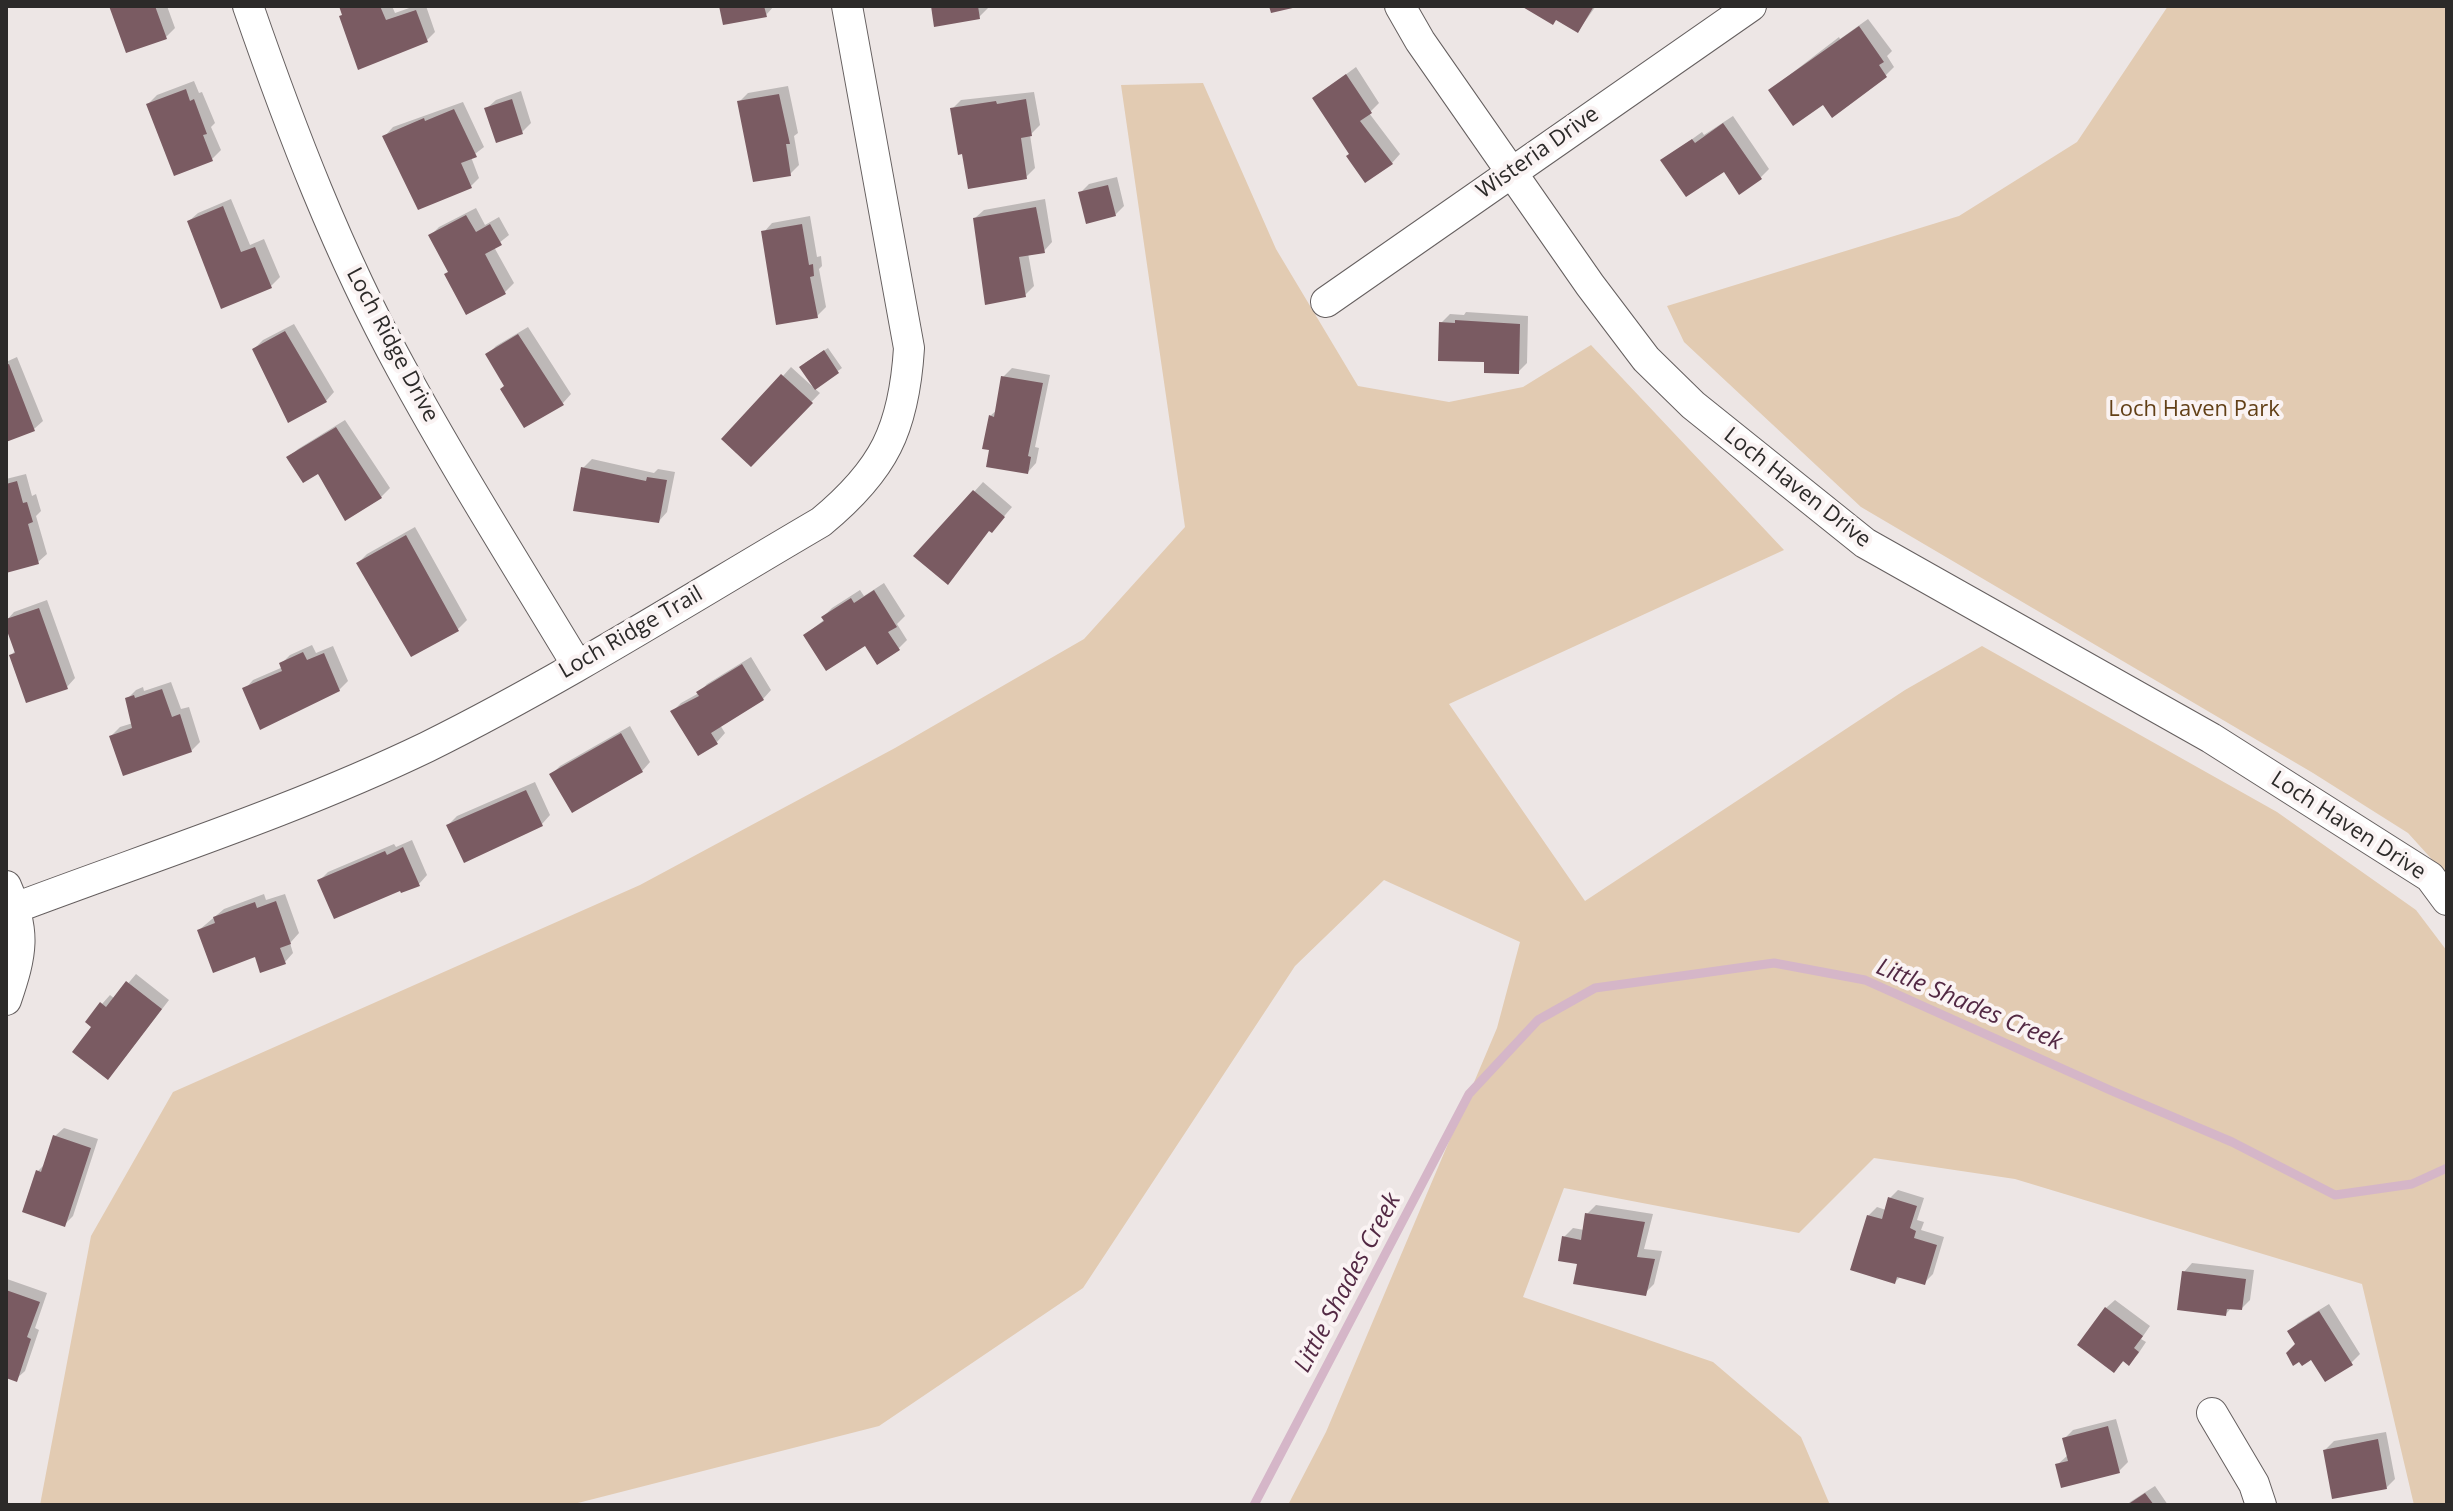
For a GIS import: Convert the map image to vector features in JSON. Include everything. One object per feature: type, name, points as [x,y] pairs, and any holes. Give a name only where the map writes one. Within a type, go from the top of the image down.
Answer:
[{"type":"street","name":"Loch Ridge Drive","points":[[248,6],[311,178],[363,293],[401,368],[577,665]]},
{"type":"street","name":"Loch Ridge Trail","points":[[6,1000],[18,963],[20,929],[11,897],[341,786],[475,722],[577,665],[821,522],[849,499],[875,468],[890,440],[907,381],[909,348],[847,6]]},
{"type":"street","name":"Loch Haven Drive","points":[[1400,6],[1420,41],[1590,285],[1646,359],[1693,405],[1865,543],[2211,738],[2430,877],[2447,900]]},
{"type":"street","name":"Wisteria Drive","points":[[1326,302],[1751,6]]},
{"type":"street","points":[[2212,1413],[2254,1484],[2261,1505]]},
{"type":"green space","name":"Loch Haven Park","points":[[2168,6],[2447,6],[2447,876],[2408,833],[2313,773],[1861,507],[1684,342],[1667,306],[1959,216],[2077,142]]},
{"type":"green space","points":[[1203,83],[1276,249],[1358,386],[1449,402],[1523,387],[1591,345],[1784,550],[1449,704],[1585,901],[1905,690],[1982,646],[2277,812],[2416,910],[2447,951],[2447,1505],[2414,1505],[2362,1284],[2015,1179],[1874,1158],[1799,1233],[1564,1188],[1523,1297],[1713,1362],[1801,1437],[1830,1505],[1288,1505],[1326,1432],[1497,1028],[1520,942],[1384,880],[1295,966],[1083,1288],[879,1426],[570,1505],[40,1505],[91,1236],[173,1092],[640,885],[895,748],[1084,639],[1185,527],[1121,85]]},
{"type":"building","points":[[109,6],[155,6],[167,39],[126,53]]},
{"type":"building","points":[[339,6],[380,6],[386,20],[416,10],[428,42],[358,70],[339,16],[342,15]]},
{"type":"building","points":[[719,6],[764,6],[767,17],[723,25]]},
{"type":"building","points":[[931,6],[978,6],[980,19],[934,27]]},
{"type":"building","points":[[1269,6],[1297,6],[1297,7],[1271,13]]},
{"type":"building","points":[[1521,6],[1594,6],[1578,33],[1556,20],[1553,25]]},
{"type":"building","points":[[1859,26],[1884,62],[1879,65],[1887,77],[1832,118],[1823,105],[1793,126],[1768,90]]},
{"type":"building","points":[[1346,74],[1372,113],[1360,121],[1393,164],[1365,183],[1312,98]]},
{"type":"building","points":[[186,89],[190,101],[194,99],[213,161],[174,176],[146,104]]},
{"type":"building","points":[[779,94],[790,144],[786,144],[791,176],[753,182],[737,101]]},
{"type":"building","points":[[512,99],[523,134],[496,143],[484,108]]},
{"type":"building","points":[[1026,99],[1032,136],[1021,138],[1027,179],[968,189],[950,108]]},
{"type":"building","points":[[454,109],[477,157],[461,163],[472,188],[418,210],[382,136]]},
{"type":"building","points":[[1723,123],[1762,179],[1739,195],[1724,172],[1686,197],[1660,160],[1692,139],[1695,143]]},
{"type":"building","points":[[1108,185],[1116,216],[1086,224],[1078,192]]},
{"type":"building","points":[[223,206],[241,252],[255,247],[272,288],[221,309],[187,221]]},
{"type":"building","points":[[1036,207],[1045,253],[1019,257],[1026,297],[985,305],[973,218]]},
{"type":"building","points":[[466,215],[476,232],[490,224],[502,245],[485,254],[506,294],[466,315],[428,235]]},
{"type":"building","points":[[802,224],[809,265],[813,264],[814,276],[810,277],[818,318],[776,325],[761,231]]},
{"type":"building","points":[[1455,320],[1520,324],[1519,374],[1484,373],[1484,362],[1438,361],[1439,322],[1455,323]]},
{"type":"building","points":[[285,331],[327,402],[288,423],[252,349]]},
{"type":"building","points":[[518,334],[564,405],[524,428],[500,389],[504,386],[485,354]]},
{"type":"building","points":[[824,350],[839,373],[815,390],[799,367]]},
{"type":"building","points":[[9,364],[35,431],[6,442],[6,365]]},
{"type":"building","points":[[781,374],[813,403],[751,467],[721,439]]},
{"type":"building","points":[[1001,376],[1043,383],[1028,456],[1031,457],[1028,474],[986,467],[989,450],[982,449],[989,415],[994,417]]},
{"type":"building","points":[[336,427],[382,498],[345,521],[318,474],[303,483],[286,457]]},
{"type":"building","points":[[581,467],[646,481],[647,477],[667,480],[659,523],[573,511]]},
{"type":"building","points":[[17,481],[23,503],[27,502],[33,522],[28,524],[39,564],[6,573],[6,484]]},
{"type":"building","points":[[973,490],[1005,517],[992,533],[989,531],[948,585],[913,556]]},
{"type":"building","points":[[406,535],[459,631],[411,657],[356,563]]},
{"type":"building","points":[[874,590],[897,627],[888,632],[900,650],[877,665],[865,646],[826,671],[803,635],[824,621],[821,617],[851,598],[854,603]]},
{"type":"building","points":[[39,608],[68,689],[26,703],[9,655],[15,653],[6,619]]},
{"type":"building","points":[[303,652],[307,660],[324,653],[340,691],[260,730],[242,688],[282,671],[279,663]]},
{"type":"building","points":[[742,664],[764,700],[711,733],[718,744],[698,756],[670,711],[699,696],[696,692]]},
{"type":"building","points":[[162,689],[172,717],[180,714],[192,752],[123,776],[109,736],[132,728],[125,698]]},
{"type":"building","points":[[621,733],[643,772],[572,813],[549,774]]},
{"type":"building","points":[[526,790],[543,826],[464,863],[446,825]]},
{"type":"building","points":[[403,847],[420,886],[400,891],[334,919],[317,880],[385,851],[387,855]]},
{"type":"building","points":[[276,901],[291,944],[280,948],[286,964],[260,973],[255,957],[213,973],[197,930],[215,923],[213,917],[255,902],[257,908]]},
{"type":"building","points":[[126,981],[162,1009],[108,1080],[72,1052],[91,1027],[85,1022],[100,1002],[106,1007]]},
{"type":"building","points":[[53,1135],[91,1148],[65,1227],[22,1212],[36,1170],[41,1172]]},
{"type":"building","points":[[1888,1197],[1917,1206],[1910,1228],[1916,1231],[1914,1238],[1937,1245],[1925,1285],[1897,1277],[1895,1284],[1850,1270],[1867,1215],[1882,1219]]},
{"type":"building","points":[[1585,1213],[1645,1222],[1637,1257],[1655,1259],[1646,1296],[1573,1284],[1577,1264],[1558,1261],[1562,1236],[1581,1240]]},
{"type":"building","points":[[2182,1271],[2246,1279],[2242,1310],[2227,1309],[2226,1316],[2177,1310]]},
{"type":"building","points":[[6,1290],[40,1302],[27,1337],[31,1339],[17,1382],[6,1378]]},
{"type":"building","points":[[2105,1307],[2143,1336],[2134,1348],[2139,1352],[2129,1366],[2123,1361],[2114,1373],[2077,1345]]},
{"type":"building","points":[[2319,1311],[2353,1365],[2325,1382],[2311,1360],[2302,1366],[2299,1362],[2293,1366],[2286,1353],[2295,1344],[2287,1331]]},
{"type":"building","points":[[2108,1426],[2120,1473],[2061,1488],[2055,1464],[2068,1461],[2062,1438]]},
{"type":"building","points":[[2378,1439],[2387,1489],[2332,1499],[2323,1450]]},
{"type":"building","points":[[2145,1493],[2154,1505],[2127,1505]]},
{"type":"waterway","name":"Little Shades Creek","points":[[1254,1505],[1469,1094],[1538,1020],[1595,988],[1774,963],[1865,980],[2232,1142],[2335,1195],[2412,1184],[2447,1168]]}]
